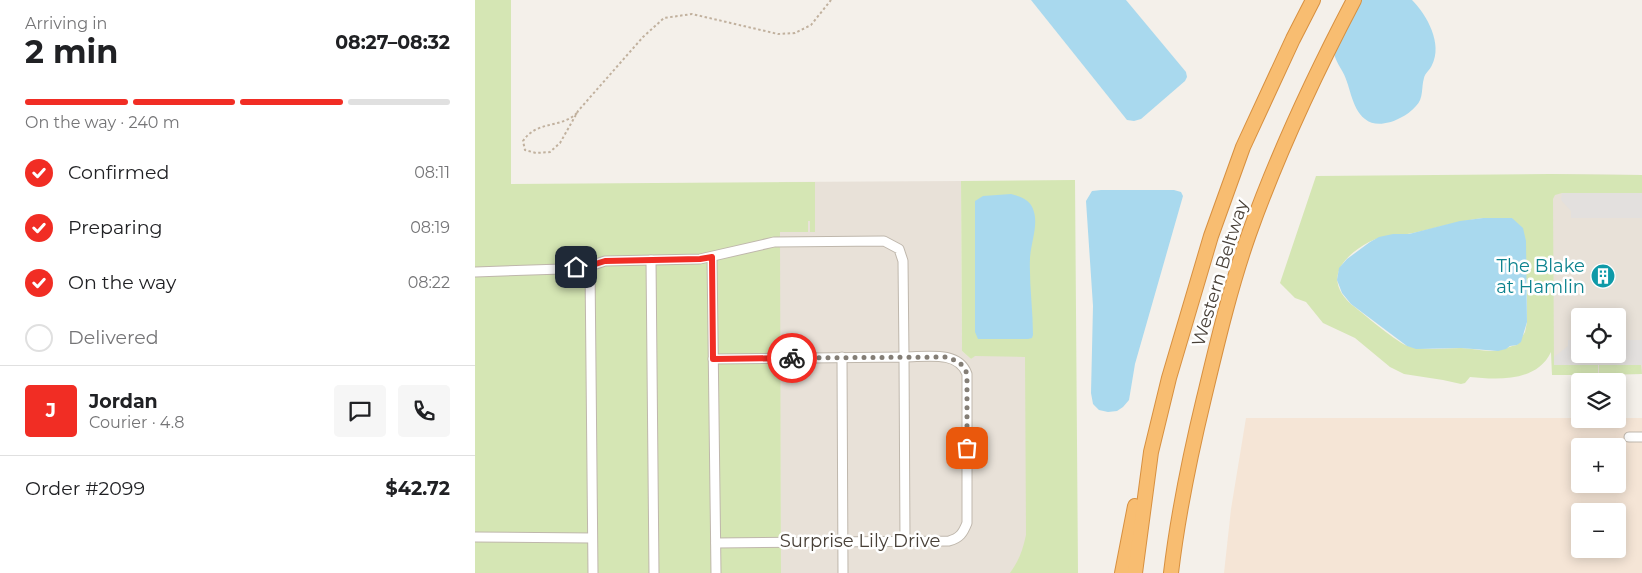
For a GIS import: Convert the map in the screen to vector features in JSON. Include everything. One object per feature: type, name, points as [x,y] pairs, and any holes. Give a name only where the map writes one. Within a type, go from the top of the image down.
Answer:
[{"type":"highway","name":"Western Beltway","points":[[1135,573],[1151,452],[1169,378],[1211,236],[1243,147],[1313,0]]},
{"type":"highway","name":"Western Beltway","points":[[1171,573],[1198,422],[1220,331],[1248,235],[1282,149],[1316,72],[1354,0]]},
{"type":"highway","points":[[1122,573],[1135,509],[1151,452]]},
{"type":"highway","points":[[1181,573],[1182,503]]},
{"type":"street","points":[[475,272],[562,269],[589,266],[605,261],[700,259],[774,242],[884,241],[899,249],[903,261],[905,541]]},
{"type":"street","points":[[712,257],[716,573]]},
{"type":"street","points":[[651,260],[654,573]]},
{"type":"street","points":[[589,266],[593,573]]},
{"type":"street","points":[[842,357],[843,573]]},
{"type":"street","points":[[713,359],[904,357]]},
{"type":"street","name":"Surprise Lily Drive","points":[[716,543],[949,541],[957,539],[963,533],[967,522],[967,374],[959,361],[947,357],[904,357]]},
{"type":"street","points":[[1629,437],[1642,437]]},
{"type":"street","points":[[475,537],[592,538]]},
{"type":"path","points":[[577,113],[560,144],[550,152],[536,153],[525,150],[523,141],[529,132],[540,127],[570,120],[643,37],[665,18],[692,14],[778,34],[795,33],[811,25],[831,0]]},
{"type":"shaded area","points":[[1550,174],[1642,175],[1642,374],[1571,373],[1571,375],[1552,375]]},
{"type":"shaded area","points":[[961,181],[962,351],[971,359],[974,356],[1055,356],[1057,573],[781,573],[779,182]]},
{"type":"shaded area","points":[[1562,193],[1642,193],[1642,218],[1571,218],[1571,211],[1561,200]]},
{"type":"shaded area","points":[[1568,340],[1571,340],[1571,363],[1626,363],[1626,340],[1642,340],[1642,365],[1554,365],[1554,357],[1568,346]]},
{"type":"shaded area","points":[[1246,418],[1571,418],[1571,428],[1626,428],[1626,418],[1642,418],[1642,573],[1224,573],[1231,509]]},
{"type":"green space","points":[[475,0],[511,0],[511,184],[815,182],[815,232],[810,232],[810,221],[808,221],[808,232],[780,232],[781,573],[475,573]]},
{"type":"green space","points":[[1642,175],[1642,193],[1562,193],[1555,195],[1553,199],[1554,365],[1598,365],[1598,373],[1552,375],[1551,352],[1545,362],[1536,369],[1516,377],[1493,379],[1470,377],[1465,383],[1461,384],[1404,374],[1390,367],[1355,338],[1323,323],[1306,302],[1295,298],[1280,283],[1316,176]],"holes":[[[1512,218],[1527,282],[1527,322],[1525,332],[1517,345],[1490,351],[1461,348],[1415,348],[1403,344],[1346,299],[1337,281],[1339,272],[1349,256],[1375,239],[1413,233],[1474,219]]]},
{"type":"green space","points":[[1075,180],[1078,573],[1010,573],[1020,555],[1026,535],[1025,357],[975,356],[971,359],[962,351],[961,181]]},
{"type":"green space","points":[[1599,365],[1641,365],[1642,374],[1626,374],[1599,373]]},
{"type":"water","points":[[1031,0],[1126,0],[1186,72],[1187,77],[1185,81],[1141,119],[1127,120]]},
{"type":"water","points":[[1350,0],[1412,0],[1418,6],[1432,30],[1436,48],[1435,57],[1425,76],[1419,103],[1406,115],[1392,122],[1377,124],[1365,119],[1360,114],[1353,102],[1344,75],[1336,60],[1332,42],[1334,24]]},
{"type":"water","points":[[1174,190],[1181,192],[1183,196],[1135,364],[1129,400],[1117,411],[1108,412],[1099,410],[1093,404],[1091,393],[1093,306],[1086,201],[1092,191]]},
{"type":"water","points":[[1011,194],[1028,202],[1033,208],[1035,217],[1030,258],[1033,335],[1032,338],[1028,339],[978,339],[975,332],[975,201],[983,196]]},
{"type":"water","points":[[1483,218],[1512,218],[1523,228],[1526,241],[1527,322],[1521,342],[1517,345],[1498,351],[1461,348],[1416,349],[1407,346],[1351,304],[1342,293],[1337,280],[1339,268],[1347,259],[1379,237],[1393,234],[1409,234],[1460,221]]},
{"type":"way so far","points":[[792,358],[947,357],[959,361],[967,374],[967,448]]},
{"type":"place","name":"The Blake at Hamlin","points":[[1603,276]]},
{"type":"route","points":[[576,267],[589,266],[605,261],[700,259],[712,257],[713,359],[792,358]]}]
